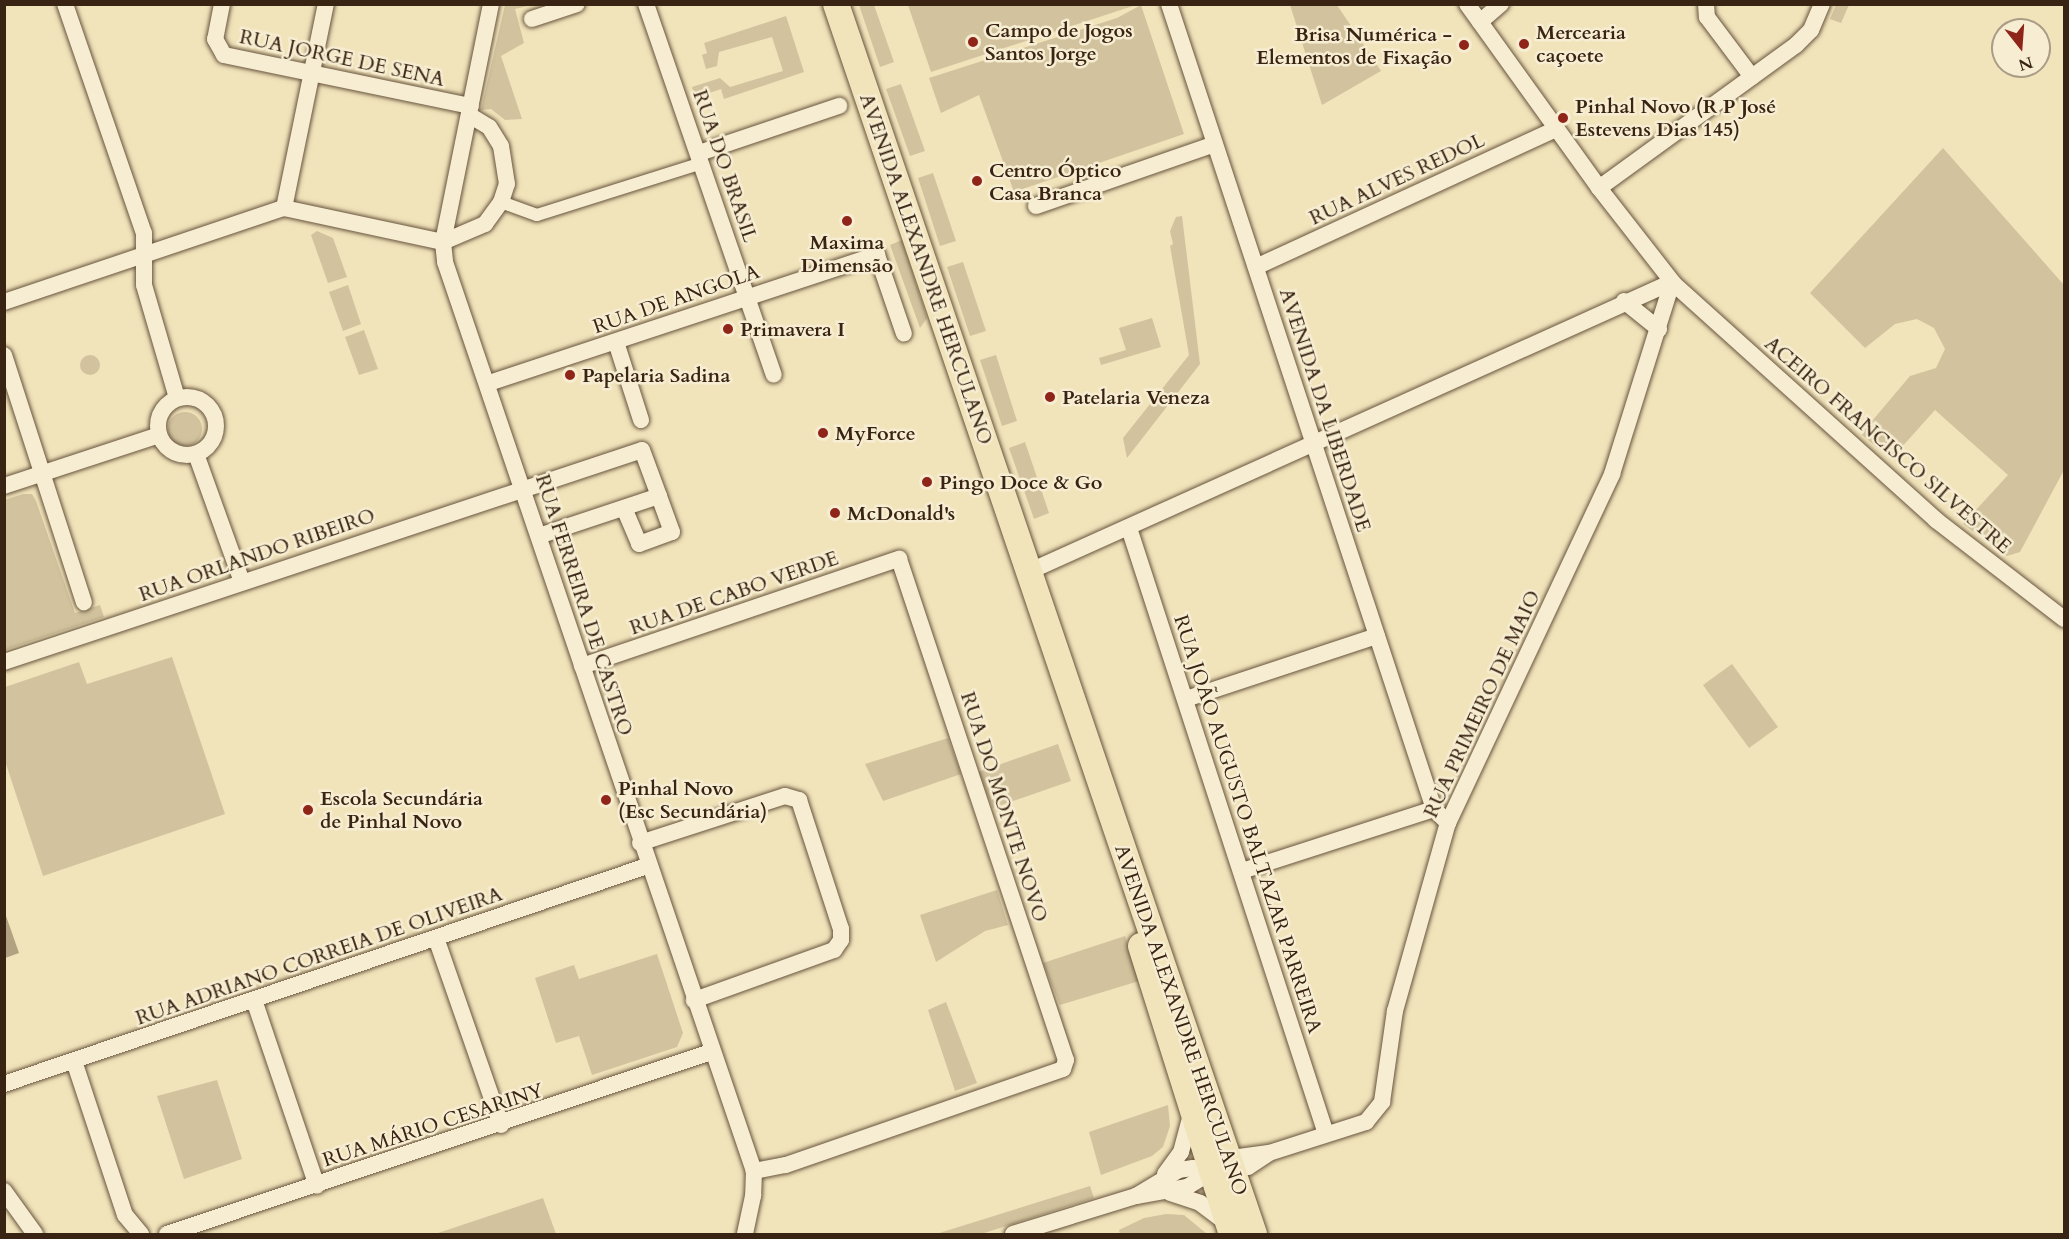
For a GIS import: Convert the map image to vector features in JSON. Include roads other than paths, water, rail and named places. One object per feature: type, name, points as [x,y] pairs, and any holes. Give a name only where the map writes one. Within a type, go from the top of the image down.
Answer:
[{"type":"main road","name":"AVENIDA ALEXANDRE HERCULANO","points":[[836,4],[1107,806],[1221,1169],[1230,1229]]},
{"type":"main road","name":"AVENIDA ALEXANDRE HERCULANO","points":[[1107,806],[1136,929],[1191,1110],[1254,1234]]},
{"type":"street","points":[[65,4],[144,233],[141,259],[144,285],[177,398]]},
{"type":"street","name":"RUA JORGE DE SENA","points":[[222,4],[215,39],[219,52],[470,111]]},
{"type":"street","points":[[284,208],[326,4]]},
{"type":"street","name":"RUA FERREIRA DE CASTRO","points":[[491,4],[442,242],[445,262],[489,383],[647,866],[753,1171],[751,1213],[745,1234]]},
{"type":"street","points":[[532,19],[577,4]]},
{"type":"street","name":"AVENIDA DA LIBERDADE","points":[[1169,4],[1434,808],[1448,823]]},
{"type":"street","name":"ACEIRO FRANCISCO SILVESTRE","points":[[1467,4],[1599,188],[1672,282],[1936,520],[2064,619]]},
{"type":"street","points":[[1480,22],[1501,4]]},
{"type":"street","points":[[1599,188],[1804,38],[1822,4]]},
{"type":"street","name":"RUA DO BRASIL","points":[[647,5],[774,375]]},
{"type":"street","points":[[1706,11],[1752,77]]},
{"type":"street","points":[[501,202],[537,214],[700,158],[839,106]]},
{"type":"street","points":[[4,302],[141,259],[284,208],[442,242],[485,224],[501,202],[507,169],[501,146],[489,127],[470,111]]},
{"type":"street","name":"RUA ALVES REDOL","points":[[1256,267],[1557,129]]},
{"type":"street","points":[[1036,206],[1215,144]]},
{"type":"street","name":"RUA DE ANGOLA","points":[[489,383],[877,255],[904,334]]},
{"type":"street","points":[[1028,572],[1314,446],[1624,302],[1672,282]]},
{"type":"street","name":"RUA PRIMEIRO DE MAIO","points":[[1013,1234],[1136,1196],[1157,1186],[1195,1185],[1239,1157],[1269,1153],[1366,1122],[1382,1102],[1395,1011],[1448,823],[1612,474],[1672,282]]},
{"type":"street","points":[[1624,302],[1659,329]]},
{"type":"street","points":[[616,342],[641,420]]},
{"type":"street","points":[[4,356],[84,602]]},
{"type":"street","points":[[177,398],[202,400],[215,416],[212,441],[196,454],[171,451],[159,435],[161,410],[177,398]]},
{"type":"street","points":[[4,486],[159,435]]},
{"type":"street","name":"RUA ORLANDO RIBEIRO","points":[[4,662],[642,450],[659,496]]},
{"type":"street","points":[[196,454],[242,582]]},
{"type":"street","points":[[539,536],[659,496],[672,532],[639,543],[624,508]]},
{"type":"street","name":"RUA JOÃO AUGUSTO BALTAZAR PARREIRA","points":[[1129,528],[1326,1134]]},
{"type":"street","name":"RUA DE CABO VERDE","points":[[582,666],[899,559]]},
{"type":"street","name":"RUA DO MONTE NOVO","points":[[753,1171],[785,1165],[1063,1069],[1066,1060],[899,559]]},
{"type":"street","points":[[1185,699],[1377,636]]},
{"type":"street","points":[[640,843],[784,796],[799,800],[841,929],[842,940],[834,951],[694,1000]]},
{"type":"street","points":[[1242,871],[1434,808]]},
{"type":"street","name":"RUA ADRIANO CORREIA DE OLIVEIRA","points":[[4,1084],[647,866]]},
{"type":"street","points":[[436,938],[501,1125]]},
{"type":"street","points":[[254,1000],[317,1186]]},
{"type":"street","name":"RUA MÁRIO CESARINY","points":[[167,1234],[501,1125],[711,1052]]},
{"type":"street","points":[[74,1061],[125,1215],[141,1234]]},
{"type":"street","points":[[1191,1110],[1181,1152],[1157,1186],[1193,1199],[1230,1229]]},
{"type":"street","points":[[4,1191],[35,1234]]},
{"type":"place","name":"Campo de Jogos Santos Jorge","points":[[973,42]]},
{"type":"place","name":"Mercearia caçoete","points":[[1524,44]]},
{"type":"place","name":"Brisa Numérica - Elementos de Fixação","points":[[1464,45]]},
{"type":"place","name":"Pinhal Novo (R P José Estevens Dias 145)","points":[[1563,118]]},
{"type":"place","name":"Centro Óptico Casa Branca","points":[[977,181]]},
{"type":"place","name":"Maxima Dimensão","points":[[847,221]]},
{"type":"place","name":"Primavera I","points":[[728,329]]},
{"type":"place","name":"Papelaria Sadina","points":[[570,375]]},
{"type":"place","name":"Patelaria Veneza","points":[[1050,397]]},
{"type":"place","name":"MyForce","points":[[823,433]]},
{"type":"place","name":"Pingo Doce & Go","points":[[927,482]]},
{"type":"place","name":"McDonald's","points":[[835,513]]},
{"type":"place","name":"Pinhal Novo (Esc Secundária)","points":[[606,800]]},
{"type":"place","name":"Escola Secundária de Pinhal Novo","points":[[308,810]]}]
